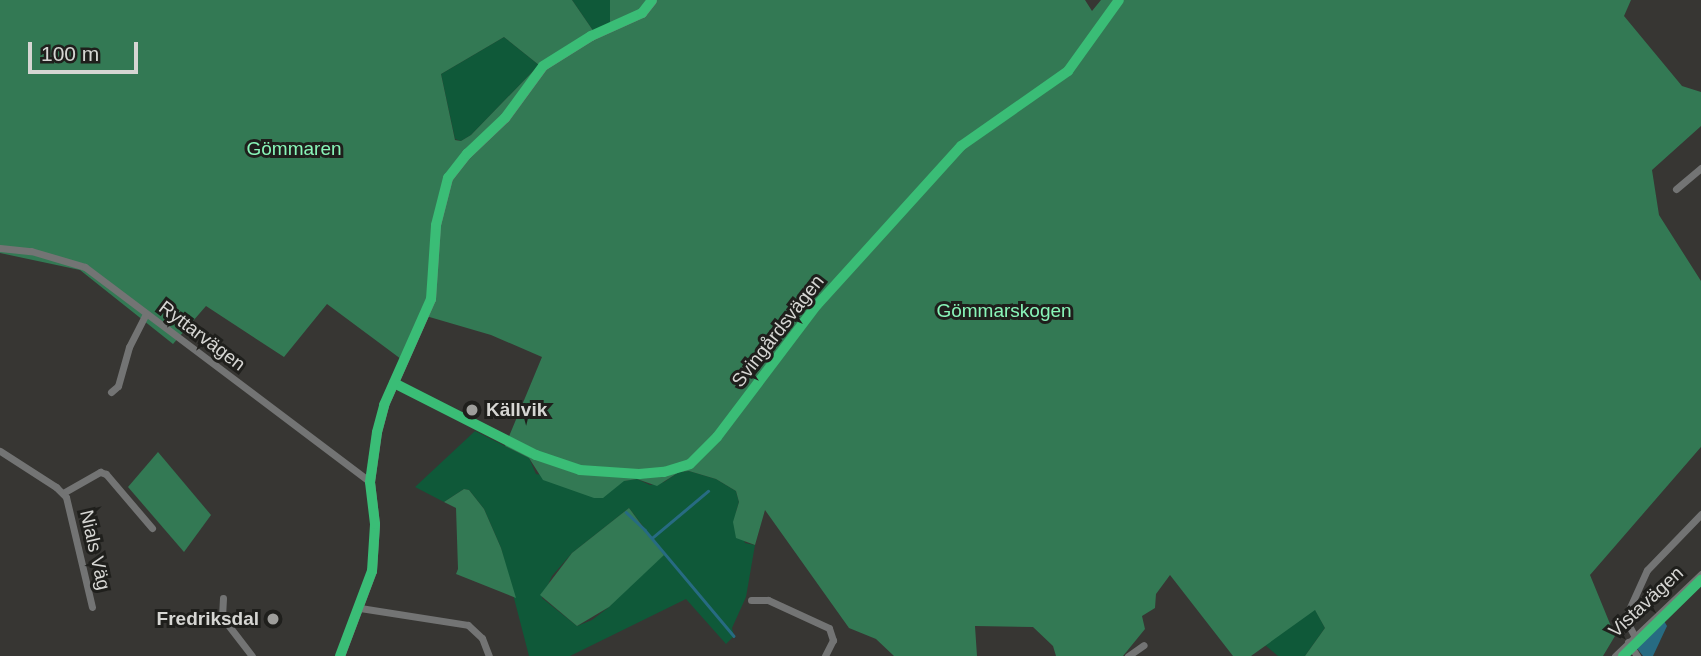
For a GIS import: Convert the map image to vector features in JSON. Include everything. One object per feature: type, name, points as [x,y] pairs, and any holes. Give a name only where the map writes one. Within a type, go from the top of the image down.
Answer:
[{"type":"street","points":[[340,656],[368,585],[375,544],[370,482],[384,405],[432,299],[436,225],[448,178],[467,154],[505,118],[543,66],[591,36],[642,13],[652,0]]},
{"type":"street","points":[[1676,189],[1701,169]]},
{"type":"street","name":"Ryttarvägen","points":[[0,248],[31,251],[85,267],[370,482]]},
{"type":"street","points":[[111,392],[118,386],[129,347],[146,314]]},
{"type":"street","name":"Nials Väg","points":[[0,451],[63,493],[71,510],[92,607]]},
{"type":"street","points":[[63,493],[102,472],[117,485],[152,528]]},
{"type":"street","points":[[1637,656],[1627,614],[1647,570],[1701,514]]},
{"type":"street","name":"Vistavägen","points":[[1615,656],[1701,574]]},
{"type":"street","points":[[223,598],[222,617],[252,656]]},
{"type":"street","points":[[751,600],[768,600],[829,628],[833,640],[825,656]]},
{"type":"street","points":[[360,608],[468,625],[482,638],[489,656]]},
{"type":"street","points":[[1128,656],[1144,645]]},
{"type":"green space","name":"Gömmarskogen","points":[[0,0],[572,0],[594,32],[610,25],[610,0],[1085,0],[1092,11],[1101,0],[1631,0],[1624,16],[1682,86],[1701,92],[1701,126],[1652,170],[1659,215],[1701,281],[1701,447],[1590,575],[1615,636],[1603,656],[1305,656],[1325,628],[1315,610],[1251,656],[1233,656],[1170,575],[1156,594],[1155,608],[1142,616],[1145,629],[1123,656],[1056,656],[1053,646],[1033,627],[975,626],[977,656],[894,656],[876,639],[849,628],[765,510],[755,545],[736,538],[733,522],[739,502],[736,491],[716,479],[689,471],[679,472],[657,486],[637,479],[624,481],[603,498],[594,498],[543,480],[529,458],[505,446],[542,357],[491,335],[426,316],[405,362],[327,304],[284,357],[206,306],[173,344],[80,270],[0,253]],"holes":[[[504,37],[539,65],[471,135],[461,141],[455,140],[441,74]]]},
{"type":"green space","points":[[572,0],[610,0],[610,25],[594,32]]},
{"type":"green space","points":[[504,37],[539,65],[471,135],[461,141],[455,139],[441,74]]},
{"type":"green space","points":[[475,431],[529,458],[536,474],[615,487],[623,481],[637,479],[650,485],[664,482],[679,472],[689,471],[716,479],[736,491],[739,502],[736,512],[745,543],[755,545],[746,597],[732,628],[734,636],[726,644],[686,599],[570,656],[529,656],[501,548],[484,509],[469,490],[464,489],[444,502],[415,487]],"holes":[[[629,508],[660,548],[609,607],[592,620],[577,626],[542,598],[552,576],[572,553]]]},
{"type":"green space","points":[[158,452],[211,515],[184,552],[128,487]]},
{"type":"green space","points":[[464,489],[469,490],[484,509],[501,548],[516,598],[456,574],[456,508],[444,502]]},
{"type":"green space","points":[[629,508],[664,555],[609,607],[577,626],[540,595],[572,553]]},
{"type":"green space","points":[[1315,609],[1325,628],[1305,656],[1278,656],[1265,645]]},
{"type":"water","points":[[1664,621],[1667,626],[1653,656],[1643,656],[1636,647]]},
{"type":"waterway","points":[[652,538],[708,491]]},
{"type":"waterway","points":[[626,512],[645,530],[734,636]]},
{"type":"cycle path","points":[[340,656],[372,571],[375,524],[370,482],[377,432],[384,405],[431,299],[436,225],[448,178],[467,154],[505,118],[543,66],[591,36],[642,13],[652,0]]},
{"type":"cycle path","name":"Svingårdsvägen","points":[[394,383],[536,455],[580,470],[639,474],[664,472],[690,464],[717,437],[817,305],[961,146],[1068,71],[1119,0]]},
{"type":"cycle path","points":[[1623,656],[1701,580]]},
{"type":"place","name":"Källvik","points":[[472,410]]},
{"type":"place","name":"Fredriksdal","points":[[273,619]]},
{"type":"park label","name":"Gömmaren","points":[[294,149]]}]
